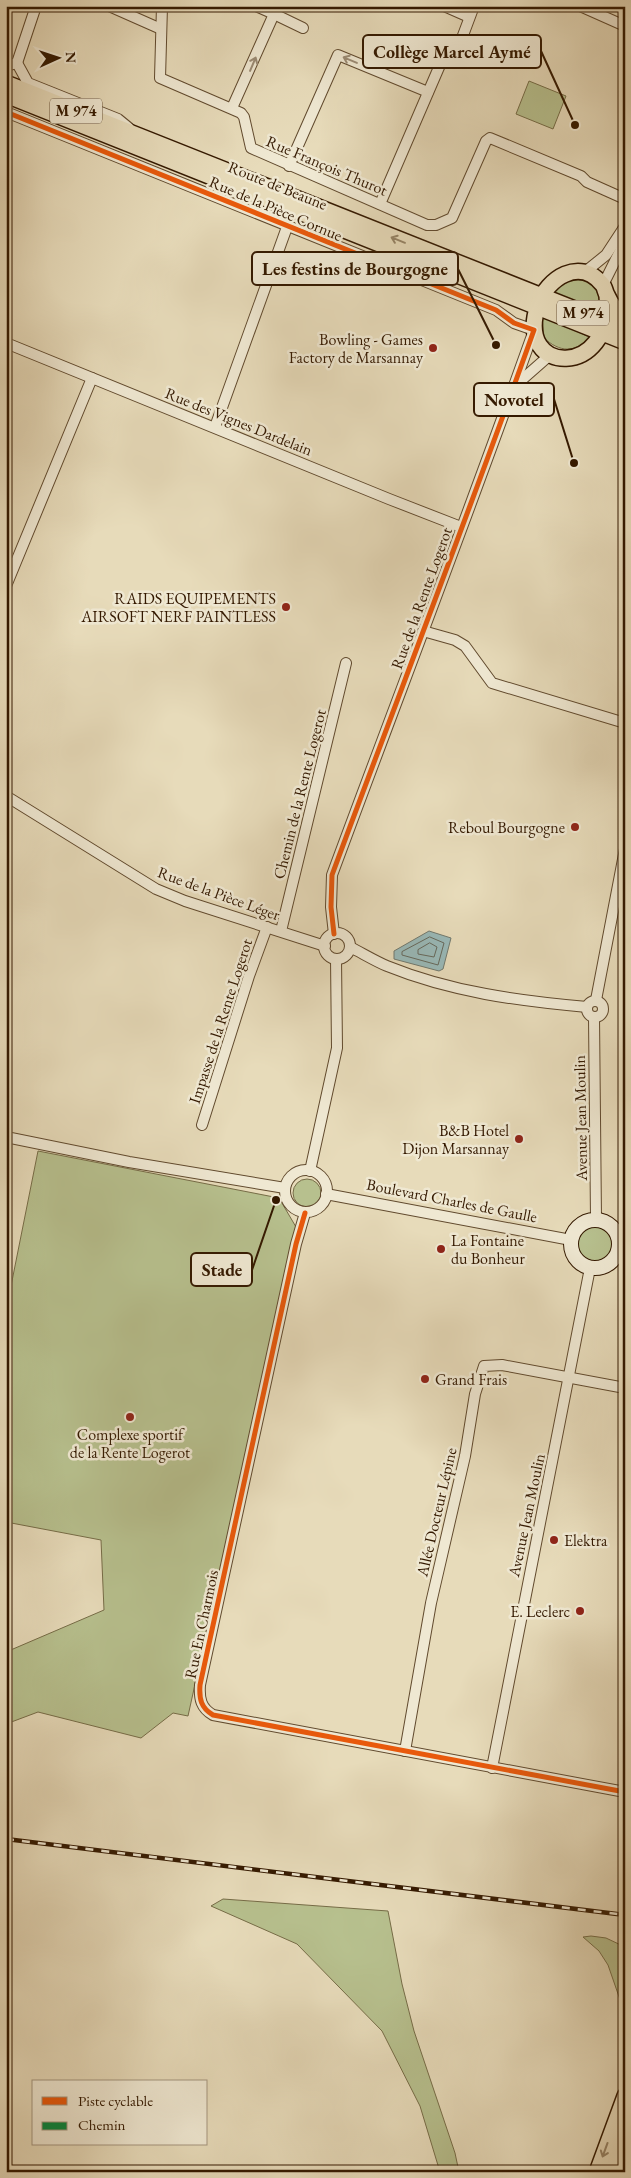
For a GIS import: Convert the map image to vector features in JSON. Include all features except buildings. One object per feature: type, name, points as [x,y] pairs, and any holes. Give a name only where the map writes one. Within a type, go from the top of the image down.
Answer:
[{"type":"main road","name":"Route de Beaune","points":[[6,83],[539,302],[603,327],[625,329]]},
{"type":"main road","name":"Route de Beaune","points":[[6,95],[507,289]]},
{"type":"main road","points":[[625,320],[605,290],[585,272],[563,274],[550,282],[507,289],[534,330],[538,344],[550,355],[566,359],[625,344]]},
{"type":"main road","points":[[534,330],[539,302],[550,282]]},
{"type":"main road","points":[[582,355],[592,346],[603,327],[605,290]]},
{"type":"main road","name":"Route de Beaune","points":[[603,327],[625,344]]},
{"type":"main road","points":[[597,2172],[625,2096]]},
{"type":"main road","points":[[612,2172],[625,2136]]},
{"type":"street","points":[[6,66],[17,63],[36,6]]},
{"type":"street","points":[[109,6],[161,29]]},
{"type":"street","name":"Rue François Thurot","points":[[162,6],[160,78],[241,112],[244,117],[251,148],[427,225],[436,225],[452,218],[486,141],[490,138],[581,176],[587,182],[625,199]]},
{"type":"street","points":[[256,6],[303,28]]},
{"type":"street","points":[[444,6],[469,18]]},
{"type":"street","points":[[380,204],[444,58],[462,38],[474,6]]},
{"type":"street","points":[[582,7],[625,26]]},
{"type":"street","points":[[232,108],[274,14]]},
{"type":"street","points":[[289,166],[338,55],[428,92]]},
{"type":"street","name":"Route de Beaune","points":[[17,63],[28,83],[118,119],[145,139]]},
{"type":"street","name":"Rue de la Pièce Cornue","points":[[6,112],[496,310],[514,323],[534,330]]},
{"type":"street","points":[[585,272],[606,255],[625,226]]},
{"type":"street","points":[[215,427],[288,227]]},
{"type":"street","points":[[605,290],[625,241]]},
{"type":"street","name":"Rue de la Rente Logerot","points":[[334,934],[331,907],[332,875],[516,384],[534,330]]},
{"type":"street","name":"Rue des Vignes Dardelain","points":[[6,343],[461,527]]},
{"type":"street","name":"Rue de la Rente Logerot","points":[[516,384],[550,355]]},
{"type":"street","points":[[6,586],[92,378]]},
{"type":"street","points":[[423,631],[455,640],[465,646],[492,683],[625,723]]},
{"type":"street","name":"Chemin de la Rente Logerot","points":[[281,932],[346,663]]},
{"type":"street","name":"Rue de la Pièce Léger","points":[[6,796],[156,888],[185,901],[324,946]]},
{"type":"street","points":[[350,947],[344,957],[336,959],[329,956],[324,946],[327,938],[334,934],[345,936],[350,947],[385,965],[441,984],[509,999],[591,1003],[603,1004],[604,1008],[599,1017],[594,1017],[588,1012],[591,1003],[625,849]]},
{"type":"street","name":"Impasse de la Rente Logerot","points":[[202,1126],[248,976],[267,927]]},
{"type":"street","points":[[310,1171],[337,1048],[336,959]]},
{"type":"street","name":"Avenue Jean Moulin","points":[[594,1017],[596,1219]]},
{"type":"street","points":[[6,1137],[129,1162],[285,1188]]},
{"type":"street","points":[[310,1171],[325,1182],[326,1194],[317,1209],[305,1212],[290,1205],[285,1194],[285,1188],[292,1176],[298,1172],[310,1171]]},
{"type":"street","name":"Boulevard Charles de Gaulle","points":[[326,1194],[570,1240]]},
{"type":"street","name":"Rue En Charmois","points":[[305,1212],[294,1254],[199,1697],[207,1711],[213,1715],[625,1792]]},
{"type":"street","points":[[596,1219],[609,1223],[621,1233],[621,1254],[611,1263],[601,1268],[590,1268],[580,1263],[572,1253],[570,1240],[575,1229],[584,1222],[596,1219]]},
{"type":"street","name":"Avenue Jean Moulin","points":[[492,1768],[590,1268]]},
{"type":"street","name":"Allée Docteur Lépine","points":[[405,1752],[431,1603],[454,1495],[465,1456],[479,1377],[484,1366],[502,1365],[570,1376]]},
{"type":"street","points":[[570,1376],[625,1388]]},
{"type":"green space","points":[[529,81],[566,96],[553,129],[516,114]]},
{"type":"green space","points":[[576,278],[588,282],[596,290],[600,301],[600,313],[549,293],[564,281]]},
{"type":"green space","points":[[542,315],[589,337],[579,346],[573,348],[567,349],[556,346],[544,338]]},
{"type":"green space","name":"Complexe sportif de la Rente Logerot","points":[[38,1151],[279,1198],[296,1227],[188,1716],[173,1713],[141,1738],[38,1712],[6,1724],[6,1652],[104,1610],[101,1540],[6,1522],[6,1311]]},
{"type":"green space","points":[[307,1179],[317,1183],[321,1193],[317,1203],[307,1207],[297,1203],[293,1193],[297,1183]]},
{"type":"green space","points":[[595,1225],[602,1226],[608,1230],[612,1236],[612,1250],[608,1256],[602,1260],[595,1261],[588,1260],[582,1256],[578,1250],[577,1243],[578,1236],[582,1230],[588,1226]]},
{"type":"green space","points":[[223,1899],[388,1911],[402,1984],[414,2031],[455,2153],[459,2172],[440,2172],[420,2106],[382,2031],[297,1944],[211,1906]]},
{"type":"green space","points":[[583,1937],[606,1938],[625,1947],[625,2014],[608,1965],[599,1951]]},
{"type":"water","points":[[429,931],[451,938],[443,969],[439,971],[394,959],[394,951]]},
{"type":"railway","points":[[6,1839],[625,1915]]},
{"type":"cycle path","points":[[6,112],[496,310],[514,323],[534,330],[332,875],[331,907],[334,934]]},
{"type":"cycle path","points":[[305,1213],[296,1244],[200,1685],[203,1706],[213,1715],[625,1792]]},
{"type":"place","name":"Collège Marcel Aymé","points":[[575,125]]},
{"type":"place","name":"Les festins de Bourgogne","points":[[496,345]]},
{"type":"place","name":"Bowling - Games Factory de Marsannay","points":[[433,348]]},
{"type":"place","name":"Novotel","points":[[574,463]]},
{"type":"place","name":"RAIDS EQUIPEMENTS AIRSOFT NERF PAINTLESS","points":[[286,607]]},
{"type":"place","name":"Reboul Bourgogne","points":[[575,827]]},
{"type":"place","name":"B&B Hotel Dijon Marsannay","points":[[519,1139]]},
{"type":"place","name":"Stade","points":[[276,1200]]},
{"type":"place","name":"La Fontaine du Bonheur","points":[[441,1249]]},
{"type":"place","name":"Grand Frais","points":[[425,1379]]},
{"type":"place","name":"Complexe sportif de la Rente Logerot","points":[[130,1417]]},
{"type":"place","name":"Elektra","points":[[554,1540]]},
{"type":"place","name":"E. Leclerc","points":[[580,1611]]}]
